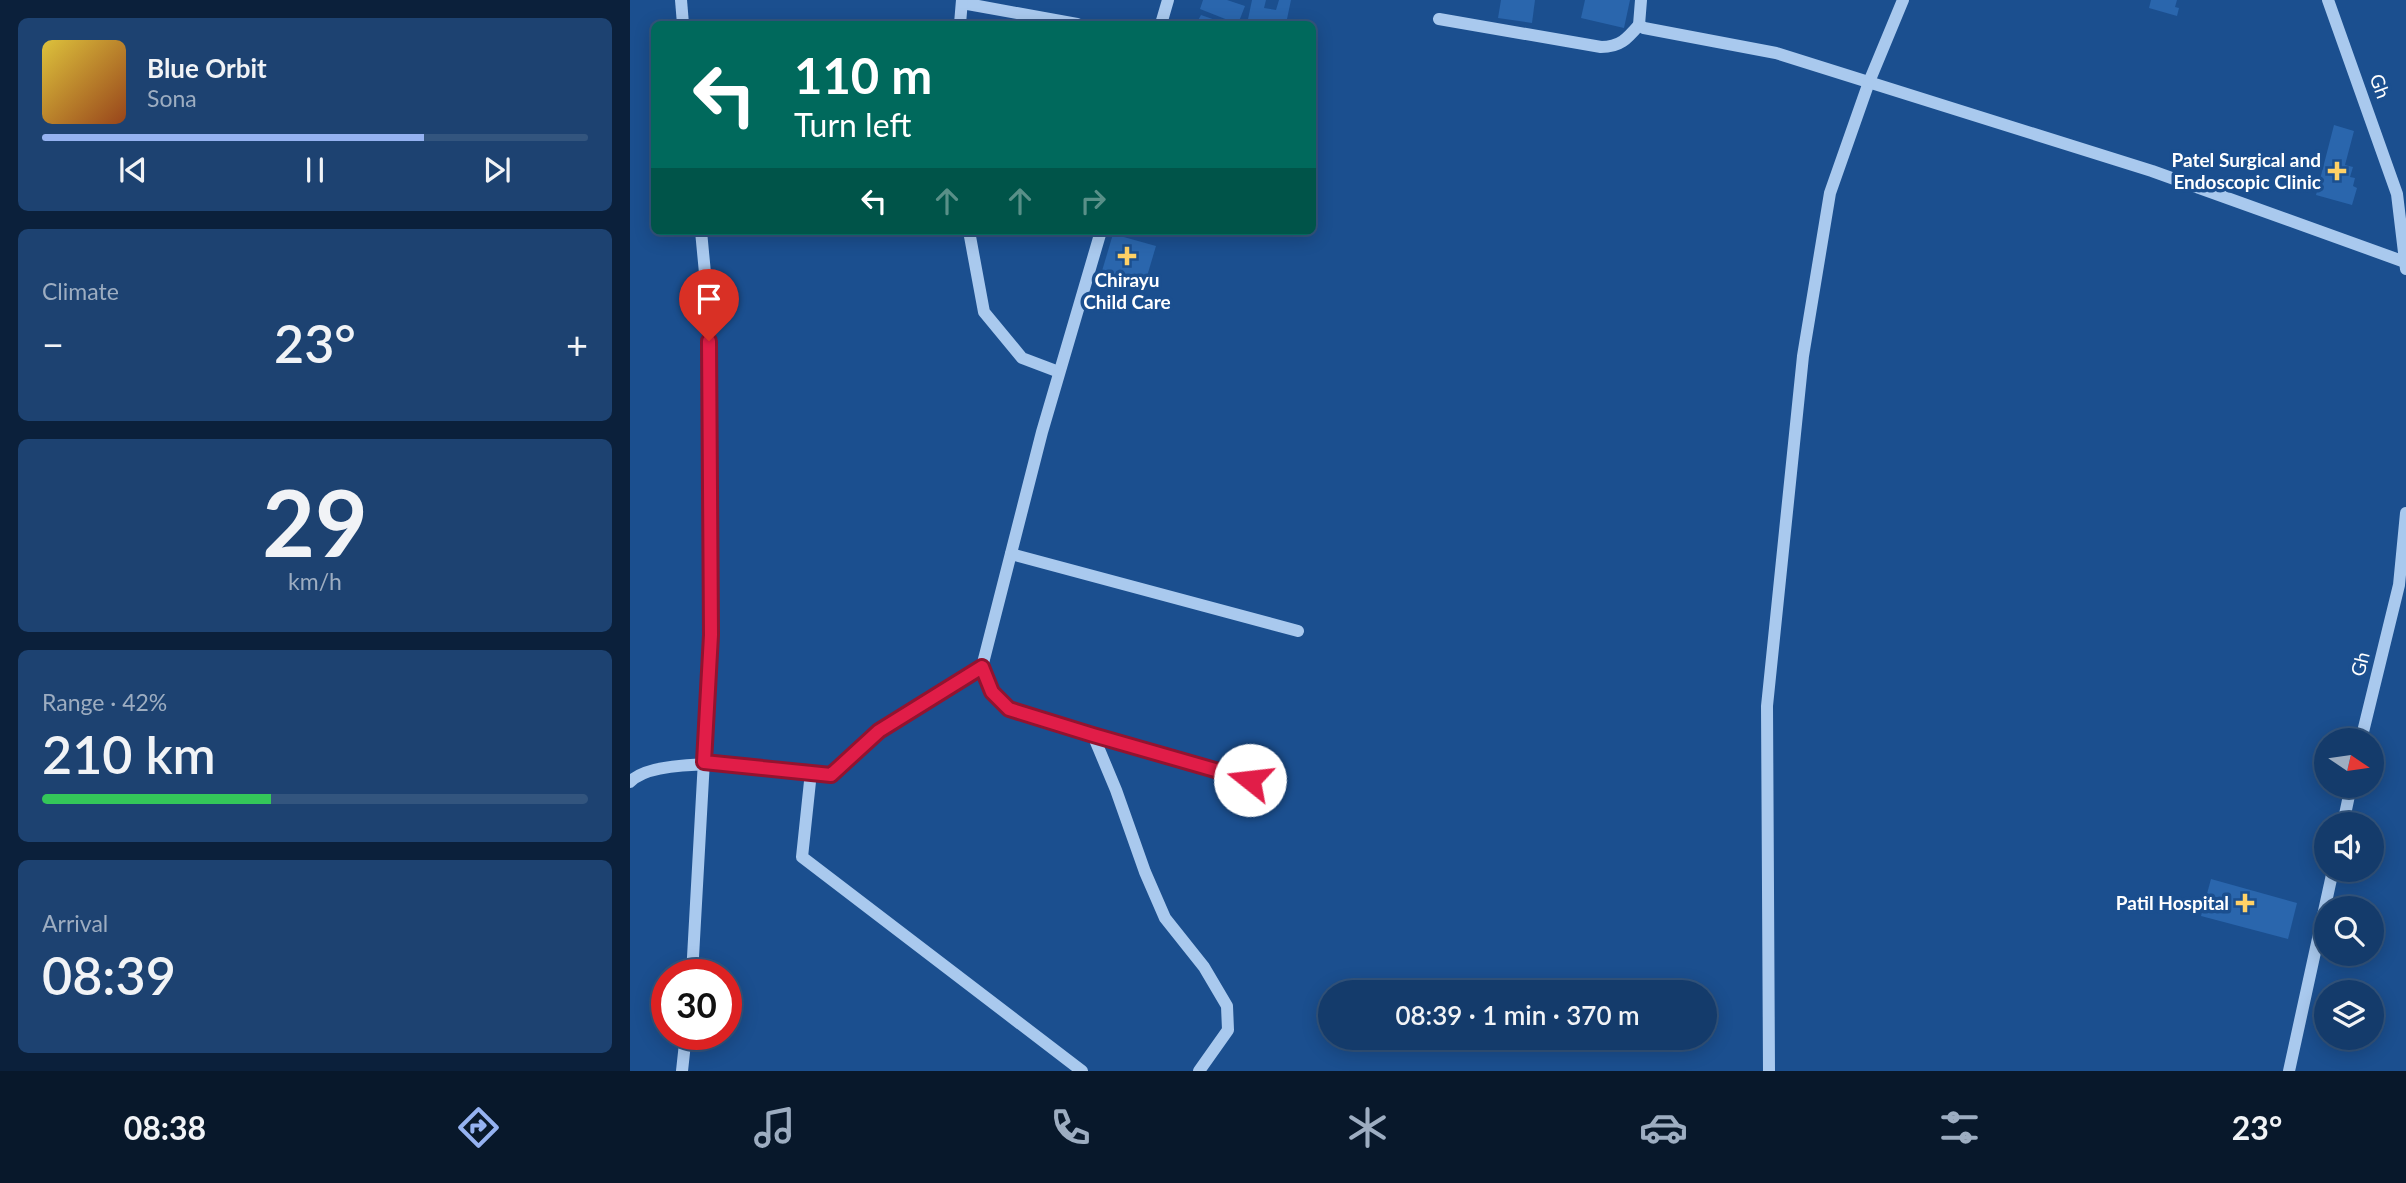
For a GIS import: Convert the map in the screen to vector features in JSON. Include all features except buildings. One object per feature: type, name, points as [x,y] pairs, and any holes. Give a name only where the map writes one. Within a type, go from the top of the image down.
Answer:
[{"type":"street","points":[[681,0],[683,21]]},
{"type":"street","points":[[1162,21],[1168,0]]},
{"type":"street","points":[[1439,19],[1601,47],[1615,47],[1626,40],[1639,25],[1641,0]]},
{"type":"street","points":[[1769,1071],[1767,706],[1803,356],[1830,193],[1869,82],[1903,0]]},
{"type":"street","name":"Gh","points":[[2328,0],[2397,194],[2406,269]]},
{"type":"street","points":[[960,21],[962,1],[1062,21]]},
{"type":"street","points":[[1639,25],[1776,53],[2152,171],[2405,262]]},
{"type":"street","points":[[693,959],[711,635],[709,315],[701,235]]},
{"type":"street","points":[[970,235],[984,312],[1022,358],[1059,372]]},
{"type":"street","points":[[1100,235],[1059,372],[982,667],[992,692],[1009,709],[1250,780]]},
{"type":"street","name":"Gh","points":[[2364,728],[2399,586],[2406,513]]},
{"type":"street","points":[[1011,554],[1298,631]]},
{"type":"street","points":[[630,782],[642,773],[704,762],[831,775],[879,731],[982,667]]},
{"type":"street","points":[[1093,735],[1165,918],[1204,967],[1227,1006],[1228,1030],[1199,1071]]},
{"type":"street","points":[[811,772],[802,857],[1082,1071]]},
{"type":"street","points":[[2289,1071],[2330,882]]},
{"type":"street","points":[[681,1071],[684,1050]]},
{"type":"place","name":"Patel Surgical and Endoscopic Clinic","points":[[2337,171]]},
{"type":"place","name":"Chirayu Child Care","points":[[1127,256]]},
{"type":"place","name":"Patil Hospital","points":[[2245,903]]},
{"type":"route","points":[[709,341],[711,635],[704,762],[831,775],[879,731],[982,667],[992,692],[1009,709],[1250,780]]}]
